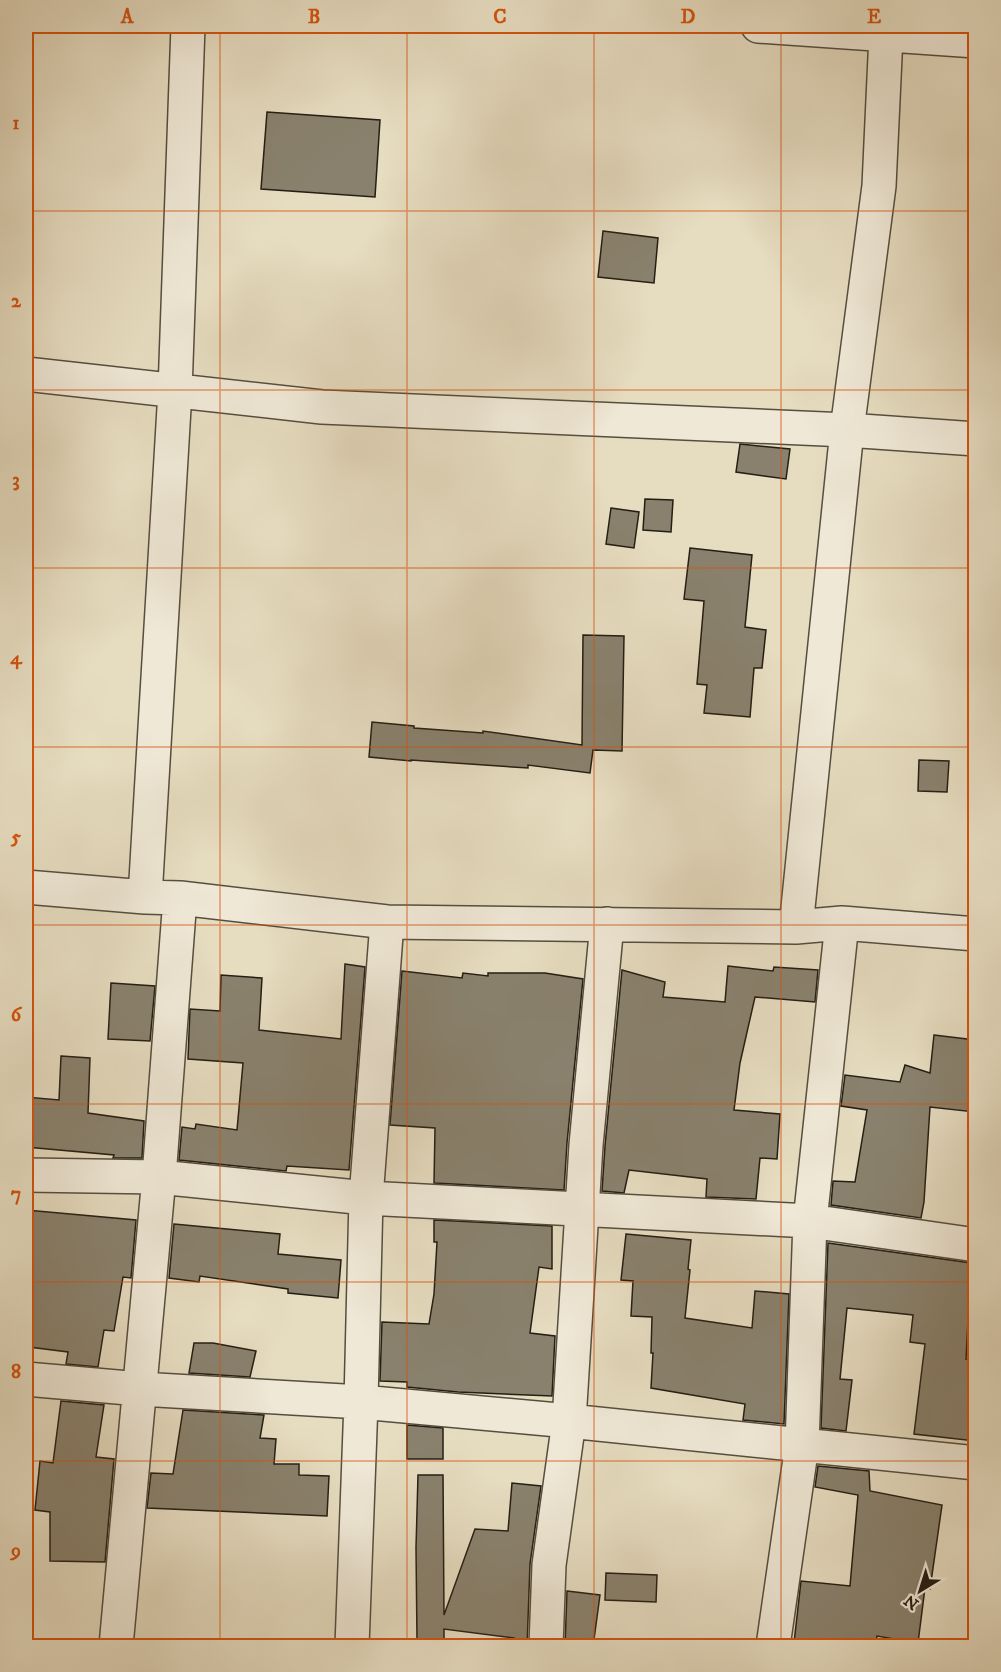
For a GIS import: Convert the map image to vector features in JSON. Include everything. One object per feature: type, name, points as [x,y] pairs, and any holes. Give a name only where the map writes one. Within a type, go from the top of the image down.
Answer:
[{"type":"street","points":[[145,897],[174,391],[188,26]]},
{"type":"street","points":[[758,26],[886,35],[926,32],[975,41]]},
{"type":"street","points":[[796,927],[848,430],[879,186],[886,35]]},
{"type":"street","points":[[26,374],[322,407],[848,430],[975,439]]},
{"type":"street","points":[[26,887],[180,898],[387,922],[796,927],[842,923],[975,934]]},
{"type":"street","points":[[116,1647],[159,1177],[180,898]]},
{"type":"street","points":[[352,1647],[362,1402],[366,1198],[387,922]]},
{"type":"street","points":[[773,1647],[802,1445],[810,1221],[842,923]]},
{"type":"street","points":[[546,1647],[549,1566],[569,1421],[586,1145],[607,924]]},
{"type":"street","points":[[26,1174],[159,1177],[366,1198],[810,1221],[975,1245]]},
{"type":"street","points":[[26,1379],[140,1389],[362,1402],[975,1463]]},
{"type":"building","points":[[267,112],[380,120],[375,197],[261,189]]},
{"type":"building","points":[[603,231],[658,238],[654,283],[598,277]]},
{"type":"building","points":[[740,444],[790,449],[786,479],[736,472]]},
{"type":"building","points":[[645,499],[673,500],[671,532],[643,530]]},
{"type":"building","points":[[611,508],[639,512],[634,548],[606,544]]},
{"type":"building","points":[[690,548],[752,555],[745,627],[766,630],[762,668],[754,668],[750,717],[704,713],[707,685],[697,684],[704,601],[684,599]]},
{"type":"building","points":[[583,635],[624,636],[622,751],[593,750],[590,773],[528,765],[528,768],[369,757],[372,722],[414,726],[414,728],[483,733],[483,731],[582,745]]},
{"type":"building","points":[[919,760],[949,761],[947,792],[918,791]]},
{"type":"building","points":[[345,964],[365,967],[349,1170],[287,1166],[286,1171],[179,1160],[182,1127],[195,1129],[196,1124],[237,1130],[243,1063],[188,1059],[190,1009],[220,1011],[221,975],[262,978],[259,1030],[341,1039]]},
{"type":"building","points":[[728,966],[773,971],[774,967],[818,970],[815,1002],[755,997],[740,1063],[734,1110],[780,1114],[777,1159],[760,1158],[756,1199],[706,1197],[707,1179],[629,1170],[624,1193],[602,1191],[622,970],[665,982],[663,997],[725,1002]]},
{"type":"building","points":[[402,971],[462,978],[463,973],[488,976],[488,973],[545,973],[583,979],[564,1190],[434,1183],[435,1128],[390,1125]]},
{"type":"building","points":[[111,983],[155,986],[150,1041],[108,1039]]},
{"type":"building","points":[[934,1035],[975,1040],[975,1112],[930,1107],[921,1218],[831,1205],[833,1181],[855,1182],[867,1110],[841,1106],[845,1075],[900,1082],[905,1065],[930,1073]]},
{"type":"building","points":[[61,1056],[90,1058],[88,1113],[144,1121],[142,1158],[113,1158],[114,1155],[26,1147],[26,1097],[59,1100]]},
{"type":"building","points":[[26,1210],[136,1220],[131,1278],[123,1277],[114,1331],[104,1330],[98,1367],[66,1364],[68,1352],[29,1347],[32,1325],[26,1325]]},
{"type":"building","points":[[434,1220],[552,1226],[552,1269],[539,1267],[530,1333],[555,1336],[552,1396],[458,1392],[407,1387],[407,1382],[380,1381],[382,1322],[429,1324],[434,1294],[437,1242],[434,1242]]},
{"type":"building","points":[[174,1224],[280,1234],[278,1254],[341,1260],[338,1298],[288,1293],[288,1289],[200,1276],[199,1282],[169,1278]]},
{"type":"building","points":[[626,1234],[691,1240],[685,1318],[752,1328],[755,1291],[789,1294],[784,1424],[743,1420],[745,1404],[651,1388],[652,1317],[631,1316],[633,1281],[621,1280]]},
{"type":"building","points":[[828,1243],[971,1263],[966,1359],[975,1360],[975,1441],[914,1434],[925,1344],[910,1342],[913,1315],[847,1308],[840,1379],[852,1380],[846,1431],[821,1428]]},
{"type":"building","points":[[194,1343],[213,1343],[256,1351],[250,1377],[189,1373]]},
{"type":"building","points":[[61,1401],[104,1405],[96,1457],[114,1459],[105,1562],[50,1561],[50,1512],[35,1510],[40,1461],[53,1463]]},
{"type":"building","points":[[183,1410],[264,1415],[260,1438],[276,1439],[274,1464],[299,1464],[299,1475],[329,1476],[327,1516],[147,1508],[151,1473],[173,1474]]},
{"type":"building","points":[[407,1425],[443,1428],[443,1459],[407,1459]]},
{"type":"building","points":[[818,1466],[869,1471],[870,1491],[942,1505],[930,1589],[925,1588],[918,1643],[877,1636],[876,1643],[843,1639],[843,1647],[794,1643],[801,1581],[850,1586],[858,1495],[815,1487]]},
{"type":"building","points":[[418,1475],[443,1475],[444,1615],[475,1529],[508,1531],[512,1483],[541,1486],[530,1564],[527,1647],[513,1647],[514,1638],[444,1629],[444,1639],[417,1640]]},
{"type":"building","points":[[606,1573],[657,1575],[656,1602],[605,1600]]},
{"type":"building","points":[[567,1591],[600,1595],[593,1647],[565,1647]]}]
